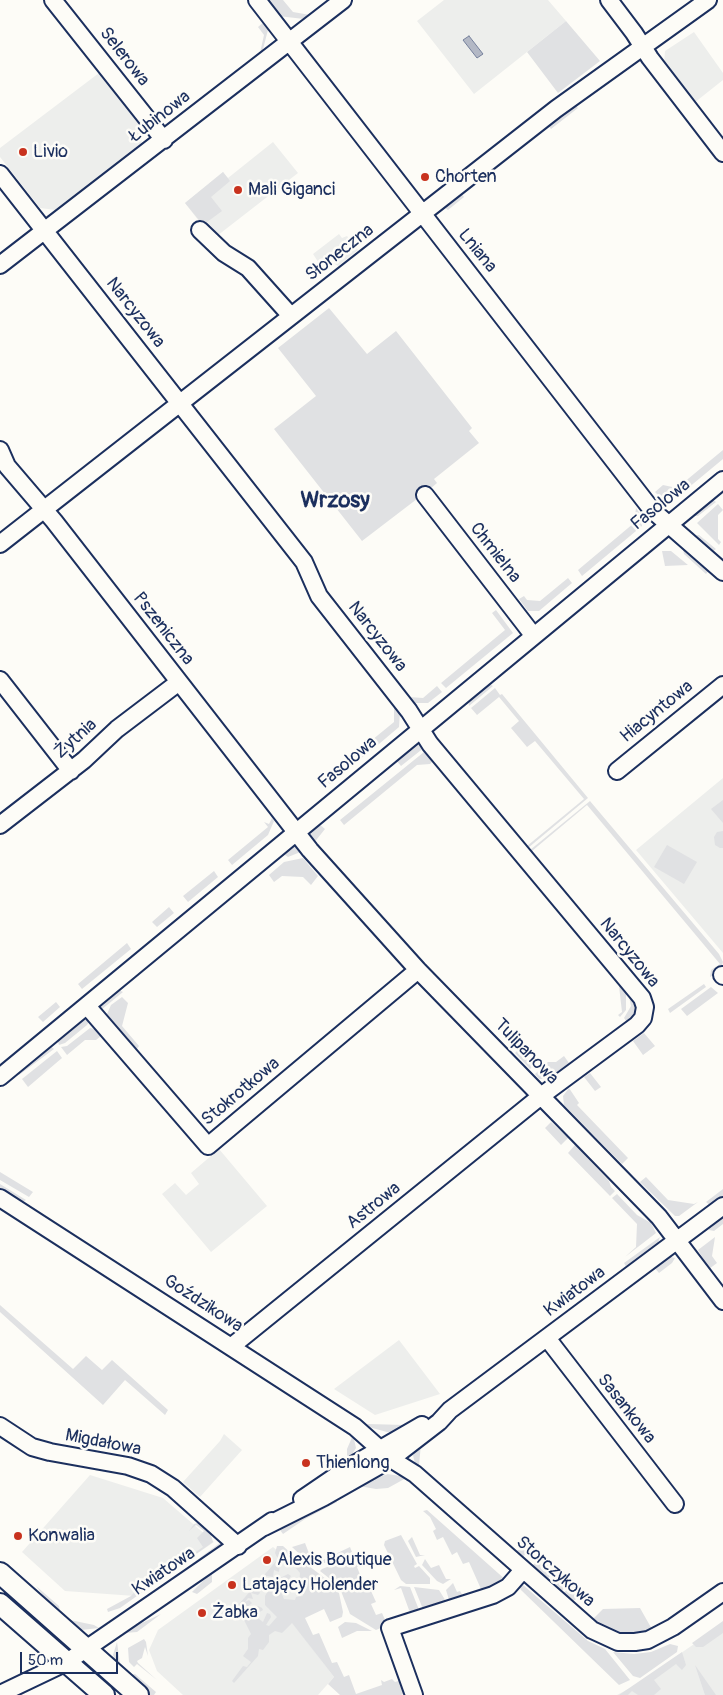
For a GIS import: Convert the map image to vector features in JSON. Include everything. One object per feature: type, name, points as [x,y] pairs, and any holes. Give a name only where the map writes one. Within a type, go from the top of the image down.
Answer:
[{"type":"main road","points":[[0,1573],[138,1695]]},
{"type":"main road","points":[[0,1604],[104,1695]]},
{"type":"street","name":"Selerowa","points":[[53,0],[164,140]]},
{"type":"street","name":"Lniana","points":[[257,0],[422,215],[503,315],[652,510],[723,572]]},
{"type":"street","name":"Łubinowa","points":[[0,265],[343,0]]},
{"type":"street","points":[[609,0],[720,144]]},
{"type":"street","name":"Słoneczna","points":[[0,544],[422,215],[556,108],[642,45],[708,0]]},
{"type":"street","name":"Narcyzowa","points":[[0,174],[304,562],[319,596],[409,712],[420,729],[645,1004],[645,1015],[640,1023],[541,1096]]},
{"type":"street","points":[[200,230],[224,253],[248,268],[291,316]]},
{"type":"street","name":"Pszeniczna","points":[[0,450],[7,466],[44,510],[296,832]]},
{"type":"street","name":"Fasolowa","points":[[0,1077],[723,480]]},
{"type":"street","name":"Chmielna","points":[[425,495],[533,635]]},
{"type":"street","points":[[0,680],[71,771]]},
{"type":"street","name":"Żytnia","points":[[0,825],[71,771],[118,728],[179,682]]},
{"type":"street","name":"Hiacyntowa","points":[[617,771],[723,685]]},
{"type":"street","name":"Tulipanowa","points":[[296,832],[418,970],[659,1217],[723,1302]]},
{"type":"street","name":"Stokrotkowa","points":[[87,1006],[208,1146],[418,970]]},
{"type":"street","name":"Astrowa","points":[[232,1346],[541,1096]]},
{"type":"street","name":"Goździkowa","points":[[0,1198],[355,1427],[385,1454]]},
{"type":"street","name":"Kwiatowa","points":[[0,1694],[67,1662],[86,1650],[264,1527],[353,1482],[385,1454],[439,1422],[450,1410],[723,1206]]},
{"type":"street","name":"Sasankowa","points":[[547,1338],[674,1504]]},
{"type":"street","name":"Migdałowa","points":[[0,1426],[32,1447],[128,1466],[151,1474],[173,1488],[238,1546]]},
{"type":"street","name":"Storczykowa","points":[[385,1454],[415,1474],[522,1570],[592,1630],[606,1638],[627,1643],[648,1640],[660,1635],[723,1592]]},
{"type":"street","points":[[414,1695],[390,1628],[471,1594],[501,1591],[522,1570]]},
{"type":"shaded area","points":[[267,0],[283,0],[293,12],[310,15],[304,19],[278,16]]},
{"type":"shaded area","points":[[444,0],[548,0],[566,21],[474,94],[417,21]]},
{"type":"shaded area","points":[[265,21],[269,26],[262,53],[260,53],[264,35],[258,27]]},
{"type":"shaded area","points":[[566,21],[600,61],[558,93],[527,52]]},
{"type":"shaded area","points":[[694,32],[723,73],[723,80],[694,103],[664,64],[665,51]]},
{"type":"shaded area","points":[[469,36],[483,54],[477,58],[463,40]]},
{"type":"shaded area","points":[[99,73],[143,129],[141,146],[56,210],[40,208],[0,157],[0,148]]},
{"type":"shaded area","points":[[576,106],[578,108],[551,129],[547,124],[564,111],[566,114]]},
{"type":"shaded area","name":"Mali Giganci","points":[[273,142],[298,173],[213,239],[185,203],[223,172],[228,178]]},
{"type":"shaded area","points":[[223,172],[230,181],[211,197],[222,211],[203,225],[185,203]]},
{"type":"shaded area","points":[[460,192],[464,197],[448,210],[444,207]]},
{"type":"shaded area","points":[[339,234],[342,238],[347,236],[358,250],[338,266],[330,261],[322,268],[313,254]]},
{"type":"shaded area","points":[[329,308],[367,354],[396,331],[472,428],[469,431],[479,443],[434,479],[437,483],[430,489],[362,541],[274,429],[316,396],[278,348]]},
{"type":"shaded area","points":[[723,450],[723,459],[676,498],[662,499],[655,492],[663,485],[677,488]]},
{"type":"shaded area","points":[[710,498],[716,502],[698,516],[692,516]]},
{"type":"shaded area","points":[[718,504],[723,510],[718,515],[718,539],[721,542],[719,545],[697,523]]},
{"type":"shaded area","points":[[636,508],[641,515],[642,526],[582,576],[578,570],[634,523]]},
{"type":"shaded area","points":[[699,535],[716,549],[711,553],[692,536]]},
{"type":"shaded area","points":[[682,546],[710,569],[706,574],[684,554]]},
{"type":"shaded area","points":[[662,551],[671,551],[688,565],[665,566]]},
{"type":"shaded area","points":[[568,578],[572,583],[539,611],[528,611],[519,599],[524,596],[527,600],[540,601]]},
{"type":"shaded area","points":[[496,610],[513,633],[446,688],[441,683],[505,630],[492,613]]},
{"type":"shaded area","points":[[488,683],[493,686],[469,706],[468,699]]},
{"type":"shaded area","points":[[437,686],[442,692],[428,703],[415,703],[409,697],[423,698]]},
{"type":"shaded area","points":[[495,688],[588,798],[528,848],[524,842],[527,846],[584,799],[535,741],[527,747],[511,728],[519,721],[499,697],[477,715],[471,708]]},
{"type":"shaded area","points":[[394,705],[400,712],[399,727],[366,755],[361,749],[394,722]]},
{"type":"shaded area","points":[[415,744],[425,747],[401,766],[395,759]]},
{"type":"shaded area","points":[[360,750],[364,756],[344,772],[340,767]]},
{"type":"shaded area","points":[[424,752],[433,761],[430,764],[417,765],[344,825],[340,820]]},
{"type":"shaded area","points":[[338,768],[343,774],[330,784],[325,779]]},
{"type":"shaded area","points":[[723,778],[723,953],[636,850]]},
{"type":"shaded area","points":[[723,800],[723,823],[711,809]]},
{"type":"shaded area","points":[[590,801],[719,954],[723,962],[720,971],[710,977],[711,970],[720,964],[587,805],[532,851],[535,856],[530,850]]},
{"type":"shaded area","points":[[272,818],[274,821],[268,835],[232,865],[228,860],[268,827],[264,822],[269,824]]},
{"type":"shaded area","points":[[318,823],[325,829],[313,844],[310,832]]},
{"type":"shaded area","points":[[723,831],[723,848],[720,848],[715,845],[714,837],[717,832]]},
{"type":"shaded area","points":[[667,845],[697,862],[684,884],[654,867]]},
{"type":"shaded area","points":[[291,846],[298,846],[303,851],[288,857],[282,853]]},
{"type":"shaded area","points":[[303,858],[318,876],[311,885],[303,877],[282,876],[274,882],[269,875],[284,862]]},
{"type":"shaded area","points":[[214,871],[218,877],[188,902],[183,896]]},
{"type":"shaded area","points":[[169,907],[174,913],[157,927],[152,922]]},
{"type":"shaded area","points":[[127,943],[131,949],[82,989],[78,984]]},
{"type":"shaded area","points":[[605,969],[626,994],[626,1010],[620,1017],[618,1015],[622,1012],[619,986]]},
{"type":"shaded area","points":[[704,984],[706,987],[670,1013],[668,1009]]},
{"type":"shaded area","points":[[711,987],[718,993],[687,1016],[681,1009]]},
{"type":"shaded area","points":[[117,989],[123,992],[101,1010],[101,1004]]},
{"type":"shaded area","points":[[628,992],[638,1007],[637,1013],[629,1025],[624,1018],[631,1006]]},
{"type":"shaded area","points":[[122,997],[128,1003],[122,1026],[139,1046],[137,1049],[107,1014],[111,1005]]},
{"type":"shaded area","points":[[56,1002],[60,1007],[43,1022],[38,1017]]},
{"type":"shaded area","points":[[80,1020],[90,1020],[87,1025],[65,1043],[59,1045],[57,1039]]},
{"type":"shaded area","points":[[90,1028],[95,1029],[101,1036],[96,1040],[85,1040],[67,1055],[61,1047],[67,1046]]},
{"type":"shaded area","points":[[644,1033],[655,1046],[643,1055],[633,1041]]},
{"type":"shaded area","points":[[49,1045],[54,1049],[19,1075],[18,1071]]},
{"type":"shaded area","points":[[521,1047],[536,1063],[530,1069],[515,1053]]},
{"type":"shaded area","points":[[57,1051],[62,1058],[28,1087],[22,1079]]},
{"type":"shaded area","points":[[564,1056],[569,1063],[547,1079],[539,1079],[535,1074],[548,1062],[556,1062]]},
{"type":"shaded area","points":[[590,1073],[601,1087],[595,1091],[584,1077]]},
{"type":"shaded area","points":[[569,1088],[579,1103],[577,1105],[628,1158],[622,1164],[564,1105],[563,1096]]},
{"type":"shaded area","points":[[551,1122],[568,1138],[561,1145],[545,1128]]},
{"type":"shaded area","points":[[575,1145],[609,1181],[615,1191],[610,1196],[568,1153]]},
{"type":"shaded area","points":[[219,1149],[267,1206],[211,1252],[162,1194],[175,1183],[186,1195],[199,1184],[191,1173]]},
{"type":"shaded area","points":[[0,1172],[33,1192],[29,1197],[0,1180]]},
{"type":"shaded area","points":[[646,1177],[668,1200],[694,1204],[698,1202],[679,1216],[675,1216],[640,1182]]},
{"type":"shaded area","points":[[0,1184],[26,1200],[23,1202],[0,1188]]},
{"type":"shaded area","points":[[723,1189],[723,1199],[712,1207],[706,1202]]},
{"type":"shaded area","points":[[617,1194],[637,1215],[651,1223],[656,1233],[625,1257],[636,1247],[637,1224],[612,1198]]},
{"type":"shaded area","points":[[723,1214],[723,1224],[714,1231],[709,1230],[706,1226]]},
{"type":"shaded area","points":[[660,1237],[657,1246],[628,1270],[624,1263]]},
{"type":"shaded area","points":[[715,1237],[712,1256],[717,1263],[709,1269],[698,1250]]},
{"type":"shaded area","points":[[671,1257],[675,1258],[672,1263],[659,1273],[653,1266]]},
{"type":"shaded area","points":[[0,1305],[73,1369],[86,1356],[102,1370],[112,1360],[168,1410],[165,1415],[125,1380],[103,1405],[0,1312]]},
{"type":"shaded area","points":[[399,1340],[440,1394],[375,1415],[334,1389]]},
{"type":"shaded area","points":[[368,1424],[405,1425],[397,1432],[387,1432],[365,1426]]},
{"type":"shaded area","points":[[224,1434],[242,1450],[200,1497],[183,1482],[220,1441]]},
{"type":"shaded area","points":[[353,1435],[356,1448],[347,1462],[347,1449]]},
{"type":"shaded area","points":[[421,1444],[419,1465],[416,1468],[413,1455]]},
{"type":"shaded area","points":[[387,1474],[408,1477],[388,1488],[376,1489],[359,1486]]},
{"type":"shaded area","points":[[90,1475],[163,1498],[214,1542],[135,1596],[65,1591],[22,1552]]},
{"type":"shaded area","points":[[335,1497],[337,1502],[305,1519],[283,1534],[277,1526]]},
{"type":"shaded area","points":[[427,1510],[507,1581],[503,1586],[499,1581],[493,1585],[496,1590],[486,1593],[481,1589],[469,1562],[463,1564],[457,1552],[452,1555],[443,1537],[437,1540],[433,1531],[436,1529],[430,1517],[423,1511]]},
{"type":"shaded area","points":[[198,1523],[211,1535],[213,1542],[120,1608],[108,1612],[107,1609],[131,1596],[140,1586],[144,1588],[151,1580],[148,1577],[150,1574],[157,1579],[203,1547],[197,1538],[204,1531],[196,1525],[189,1531],[194,1524]]},
{"type":"shaded area","points":[[401,1535],[417,1564],[414,1566],[415,1568],[419,1566],[430,1578],[430,1584],[406,1584],[401,1580],[384,1545],[385,1541]]},
{"type":"shaded area","points":[[412,1537],[420,1555],[425,1555],[416,1557],[408,1541]]},
{"type":"shaded area","points":[[221,1542],[220,1549],[205,1562],[173,1578]]},
{"type":"shaded area","points":[[305,1543],[312,1561],[319,1558],[321,1561],[350,1547],[352,1552],[327,1563],[312,1563],[307,1561],[292,1547]]},
{"type":"shaded area","points":[[527,1543],[533,1548],[520,1559],[514,1553]]},
{"type":"shaded area","points":[[277,1546],[283,1546],[294,1556],[290,1564],[280,1563],[279,1572],[274,1570],[273,1577],[267,1576],[266,1588],[258,1588],[260,1593],[258,1595],[251,1593],[253,1599],[248,1598],[245,1602],[249,1600],[252,1603],[246,1608],[247,1610],[251,1612],[258,1606],[262,1608],[263,1610],[258,1613],[259,1619],[263,1622],[267,1613],[270,1614],[271,1617],[266,1625],[269,1626],[277,1617],[265,1605],[265,1596],[271,1586],[276,1586],[278,1579],[288,1574],[291,1576],[286,1584],[279,1588],[284,1599],[295,1600],[296,1597],[303,1596],[299,1585],[300,1573],[295,1567],[294,1561],[300,1559],[331,1583],[339,1593],[343,1612],[342,1617],[330,1622],[324,1609],[305,1618],[313,1635],[319,1633],[332,1663],[337,1662],[344,1677],[349,1675],[356,1694],[382,1685],[381,1680],[384,1682],[392,1679],[395,1682],[402,1680],[406,1693],[401,1695],[340,1695],[328,1684],[334,1677],[292,1623],[282,1633],[275,1631],[269,1635],[269,1642],[263,1650],[259,1649],[258,1656],[234,1683],[232,1681],[243,1666],[247,1667],[251,1662],[243,1656],[248,1649],[248,1638],[251,1634],[241,1614],[233,1611],[278,1559],[275,1553]]},
{"type":"shaded area","points":[[273,1547],[323,1588],[292,1622],[334,1677],[318,1695],[183,1695],[157,1671],[149,1650],[158,1630]]},
{"type":"shaded area","points":[[355,1556],[359,1566],[357,1567],[367,1592],[371,1591],[376,1602],[371,1604],[376,1615],[382,1613],[386,1622],[385,1626],[376,1630],[350,1614],[339,1586],[320,1571]]},
{"type":"shaded area","points":[[542,1558],[555,1570],[546,1581],[530,1567]]},
{"type":"shaded area","points":[[425,1559],[431,1568],[439,1565],[446,1579],[451,1579],[443,1584],[437,1581],[422,1565]]},
{"type":"shaded area","points":[[212,1572],[212,1582],[197,1594],[192,1592]]},
{"type":"shaded area","points":[[562,1574],[572,1582],[559,1593],[551,1586]]},
{"type":"shaded area","points":[[0,1582],[48,1625],[44,1628],[0,1588]]},
{"type":"shaded area","points":[[453,1583],[457,1592],[460,1591],[466,1601],[450,1603],[446,1590]]},
{"type":"shaded area","points":[[574,1584],[584,1593],[571,1603],[561,1595]]},
{"type":"shaded area","points":[[523,1585],[588,1641],[605,1649],[630,1680],[619,1685],[521,1590],[519,1586]]},
{"type":"shaded area","points":[[36,1586],[59,1606],[60,1611],[58,1614]]},
{"type":"shaded area","points":[[400,1586],[410,1587],[421,1615],[413,1615],[409,1610],[401,1588],[394,1590]]},
{"type":"shaded area","points":[[414,1587],[439,1590],[447,1603],[425,1614]]},
{"type":"shaded area","points":[[640,1608],[653,1631],[636,1636],[620,1635],[592,1620],[603,1609]]},
{"type":"shaded area","points":[[161,1614],[137,1632],[125,1633],[131,1628]]},
{"type":"shaded area","points":[[70,1620],[94,1625],[99,1628],[81,1630],[67,1622]]},
{"type":"shaded area","points":[[723,1621],[723,1633],[703,1647],[696,1647],[692,1643]]},
{"type":"shaded area","points":[[345,1622],[356,1623],[372,1631],[357,1631],[342,1638],[338,1627]]},
{"type":"shaded area","points":[[723,1624],[723,1695],[617,1695],[632,1687]]},
{"type":"shaded area","points":[[144,1639],[148,1656],[145,1647],[142,1658],[137,1661],[157,1680],[137,1664],[134,1667],[129,1662],[128,1648]]},
{"type":"shaded area","points":[[117,1642],[120,1664],[119,1668],[113,1655]]},
{"type":"shaded area","points":[[670,1644],[678,1646],[677,1652],[640,1678],[633,1676],[613,1652],[634,1654],[651,1652]]},
{"type":"shaded area","points":[[682,1652],[686,1665],[682,1670],[676,1664],[654,1680],[661,1689],[654,1695],[638,1695],[632,1691],[628,1695],[619,1695]]},
{"type":"shaded area","points":[[695,1665],[716,1695],[705,1695]]},
{"type":"shaded area","points":[[135,1674],[156,1692],[154,1695],[150,1695],[128,1676]]},
{"type":"place","name":"Livio","points":[[23,152]]},
{"type":"place","name":"Chorten","points":[[425,177]]},
{"type":"place","name":"Mali Giganci","points":[[238,190]]},
{"type":"place","name":"Thienlong","points":[[306,1463]]},
{"type":"place","name":"Konwalia","points":[[18,1536]]},
{"type":"place","name":"Alexis Boutique","points":[[267,1560]]},
{"type":"place","name":"Latający Holender","points":[[232,1585]]},
{"type":"place","name":"Żabka","points":[[202,1613]]},
{"type":"district","name":"Wrzosy","points":[[335,501]]}]
